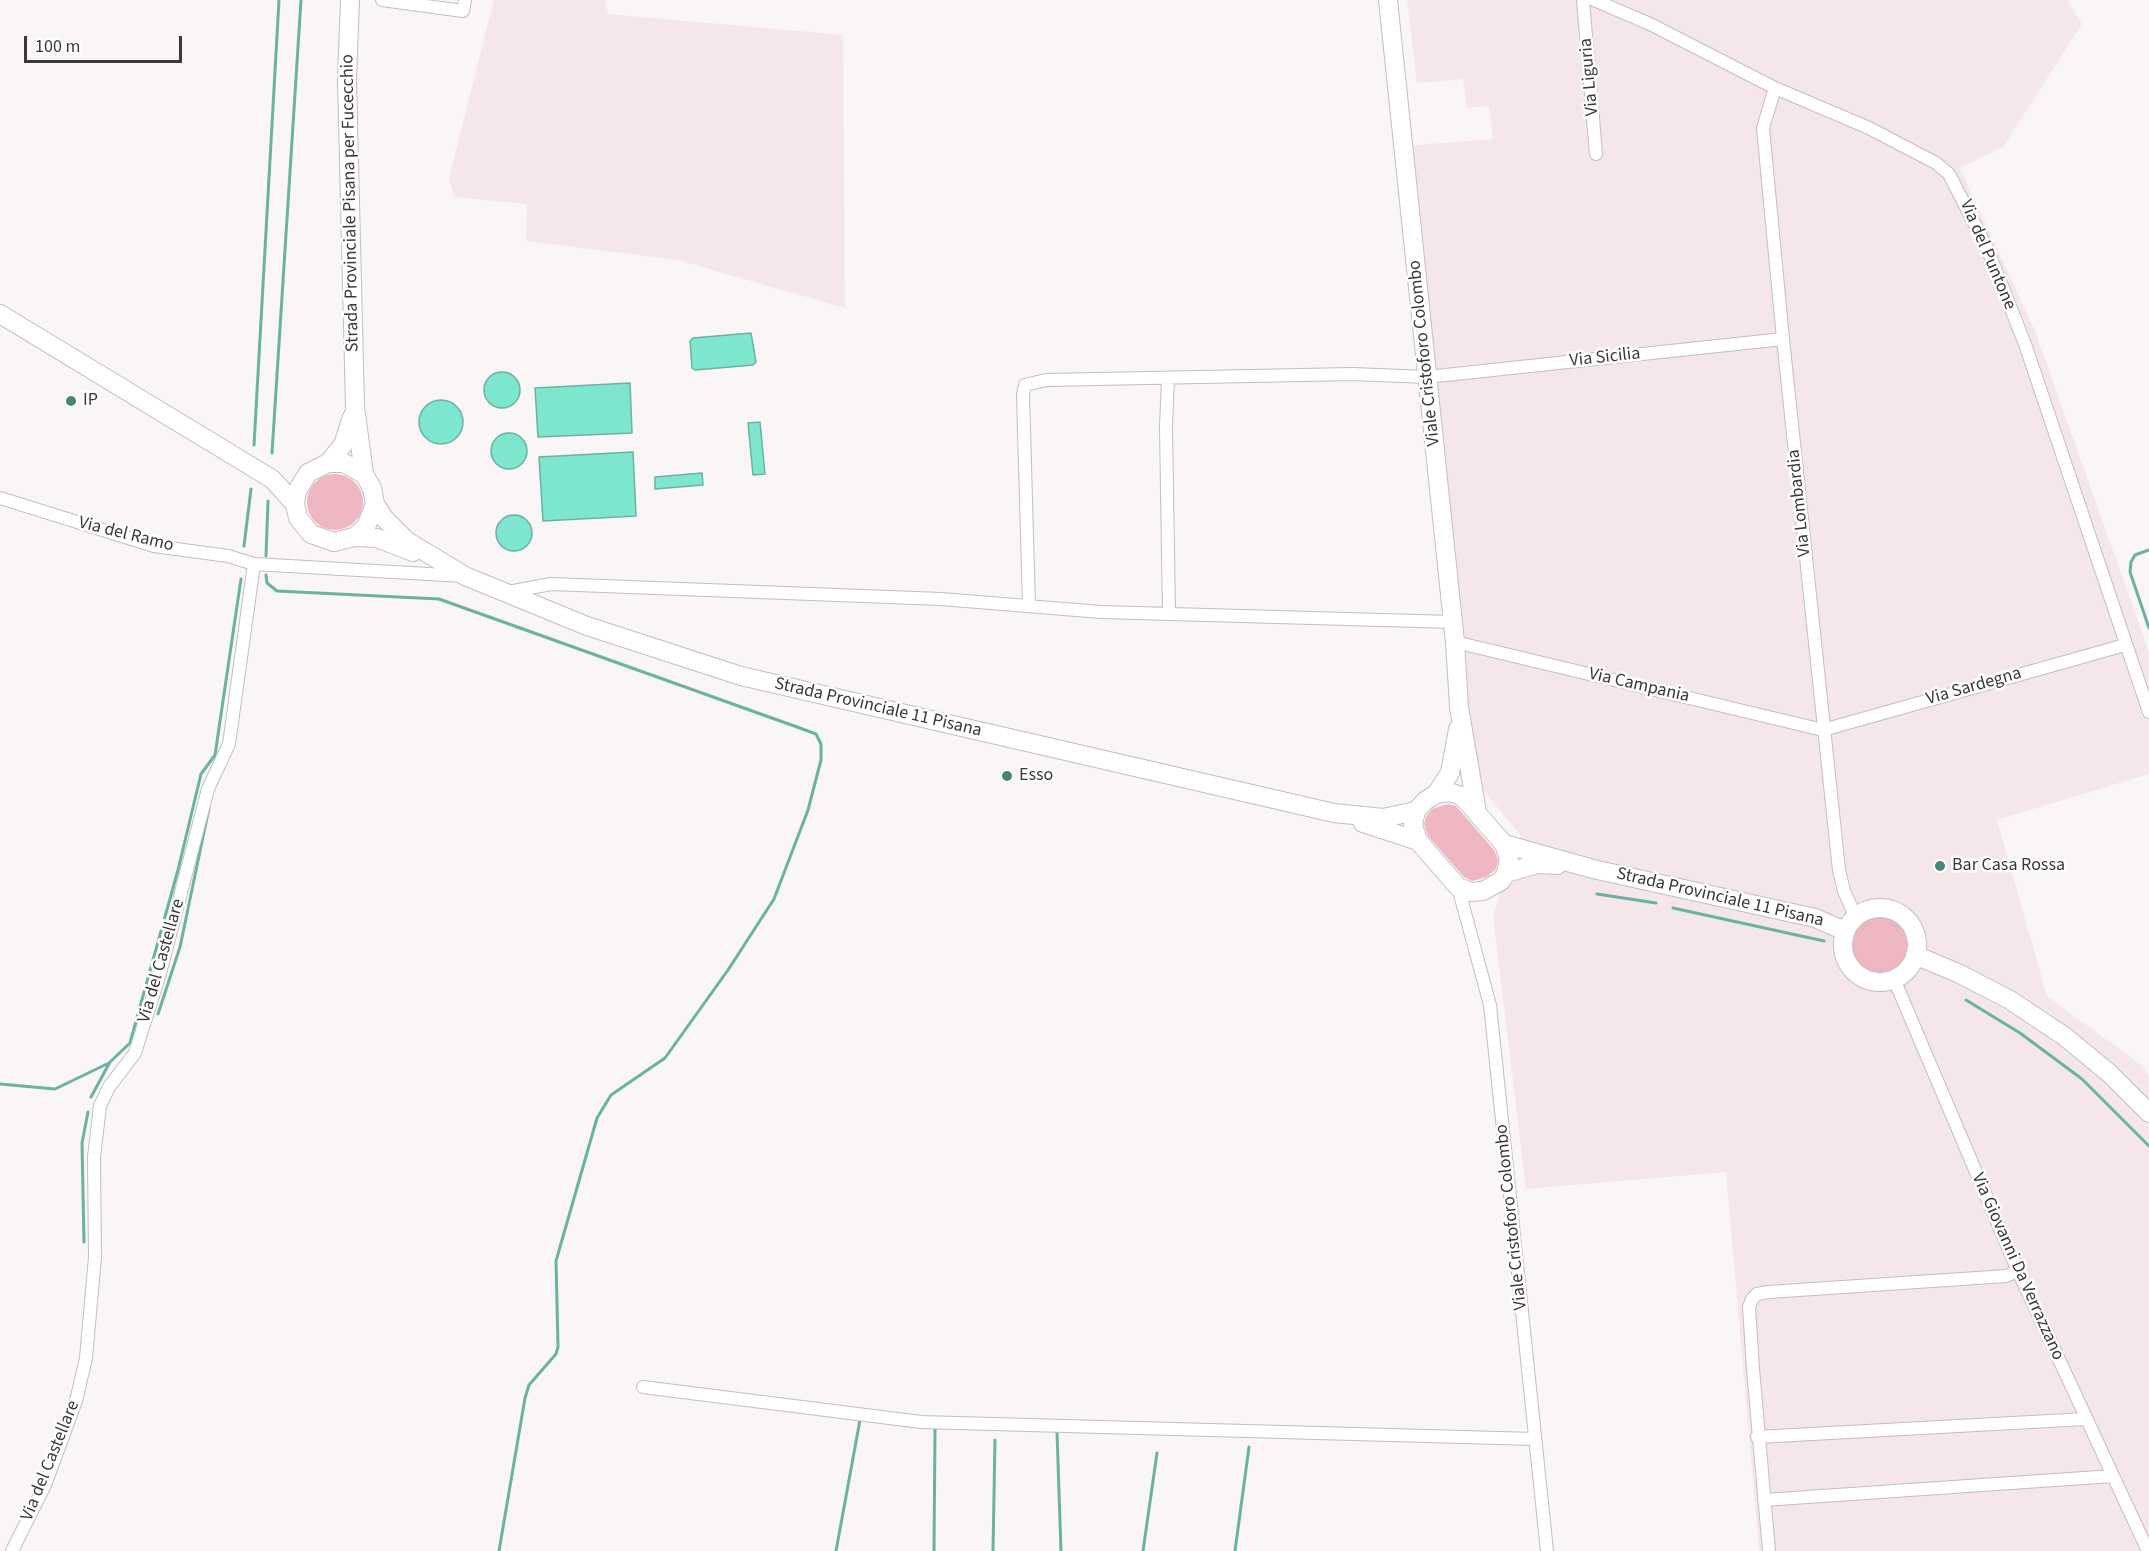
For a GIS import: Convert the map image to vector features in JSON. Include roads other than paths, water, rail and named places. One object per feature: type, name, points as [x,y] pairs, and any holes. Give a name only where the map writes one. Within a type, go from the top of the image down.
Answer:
[{"type":"main road","name":"Strada Provinciale Pisana per Fucecchio","points":[[350,0],[347,79],[355,407],[364,474],[372,488],[375,504]]},
{"type":"main road","name":"Viale Cristoforo Colombo","points":[[1389,0],[1455,642],[1459,706],[1477,812]]},
{"type":"main road","points":[[0,314],[272,479],[295,504],[302,525],[317,538],[334,542],[354,537],[366,527],[373,517],[375,504]]},
{"type":"main road","name":"Strada Provinciale Pisana per Fucecchio","points":[[308,473],[328,463],[343,445],[355,407]]},
{"type":"main road","points":[[243,460],[272,470],[308,473],[297,491],[295,504]]},
{"type":"main road","points":[[328,463],[344,463],[364,474]]},
{"type":"main road","name":"Strada Provinciale 11 Pisana","points":[[375,504],[393,528],[436,561]]},
{"type":"main road","name":"Strada Provinciale 11 Pisana","points":[[354,537],[377,538],[436,561],[503,593],[587,626],[741,676],[1334,813],[1418,841]]},
{"type":"main road","name":"Viale Cristoforo Colombo","points":[[1436,794],[1450,773],[1459,706]]},
{"type":"main road","points":[[1458,887],[1418,841],[1413,825],[1416,812],[1425,801],[1436,794],[1449,792],[1462,796],[1477,812],[1504,844],[1509,860],[1506,873]]},
{"type":"main road","name":"Strada Provinciale 11 Pisana","points":[[1334,813],[1383,818],[1416,812]]},
{"type":"main road","name":"Strada Provinciale 11 Pisana","points":[[1504,844],[1593,869],[1827,921],[1850,924],[1843,941],[1846,960],[1858,975],[1876,981],[1894,979]]},
{"type":"main road","name":"Strada Provinciale 11 Pisana","points":[[1458,887],[1471,892],[1483,891],[1501,881],[1506,873],[1537,864],[1593,869]]},
{"type":"main road","points":[[1850,924],[1871,909],[1897,912],[1905,918],[1915,935],[1915,955],[1907,969],[1894,979]]},
{"type":"main road","points":[[1915,955],[1960,974],[2010,1000],[2064,1036],[2109,1073],[2149,1113]]},
{"type":"street","points":[[382,0],[463,11],[465,0]]},
{"type":"street","name":"Via Liguria","points":[[1583,0],[1596,154]]},
{"type":"street","name":"Via del Puntone","points":[[1594,0],[1650,24],[1775,88],[1869,128],[1926,158],[1949,174],[1956,183],[1987,248],[2025,344],[2149,712]]},
{"type":"street","name":"Via Lombardia","points":[[1775,88],[1763,128],[1823,730],[1839,870],[1850,924]]},
{"type":"street","name":"Via Sicilia","points":[[1029,606],[1023,394],[1025,385],[1046,380],[1353,374],[1427,377],[1784,339]]},
{"type":"street","points":[[1168,378],[1166,427],[1169,614]]},
{"type":"street","name":"Via del Ramo","points":[[0,498],[154,546],[228,556],[254,564]]},
{"type":"street","points":[[254,564],[465,576]]},
{"type":"street","name":"Via del Castellare","points":[[12,1551],[45,1485],[76,1401],[86,1358],[95,1257],[94,1157],[100,1106],[109,1087],[135,1053],[159,977],[208,789],[229,744],[254,564]]},
{"type":"street","points":[[503,593],[551,584],[941,599],[1169,614],[1453,622]]},
{"type":"street","name":"Via Campania","points":[[1455,642],[1823,730]]},
{"type":"street","name":"Via Sardegna","points":[[1823,730],[2125,645]]},
{"type":"street","name":"Viale Cristoforo Colombo","points":[[1458,887],[1490,1005],[1547,1551]]},
{"type":"street","name":"Via Giovanni Da Verrazzano","points":[[1894,979],[2018,1271],[2148,1551]]},
{"type":"street","points":[[1768,1551],[1757,1437],[1749,1307],[1757,1294],[2007,1276],[2018,1271]]},
{"type":"street","points":[[643,1387],[921,1422],[1535,1439]]},
{"type":"street","points":[[1757,1437],[2086,1419]]},
{"type":"street","points":[[1764,1500],[2113,1476]]},
{"type":"waterway","points":[[254,445],[279,0]]},
{"type":"waterway","points":[[272,453],[301,0]]},
{"type":"waterway","points":[[244,546],[251,489]]},
{"type":"waterway","points":[[266,556],[268,501]]},
{"type":"waterway","points":[[2149,550],[2135,555],[2131,562],[2130,572],[2149,628]]},
{"type":"waterway","points":[[266,575],[267,583],[277,591],[439,599],[816,734],[821,744],[821,760],[808,810],[774,899],[728,970],[665,1058],[611,1095],[597,1118],[556,1261],[558,1347],[556,1354],[529,1385],[525,1398],[499,1551]]},
{"type":"waterway","points":[[91,1097],[110,1062],[130,1043],[178,870],[201,774],[215,755],[241,579]]},
{"type":"waterway","points":[[158,1014],[180,947],[209,808]]},
{"type":"waterway","points":[[1597,894],[1656,903]]},
{"type":"waterway","points":[[1673,908],[1824,941]]},
{"type":"waterway","points":[[1966,1000],[2020,1033],[2082,1079],[2149,1146]]},
{"type":"waterway","points":[[0,1084],[55,1089],[109,1063]]},
{"type":"waterway","points":[[84,1242],[82,1143],[88,1112]]},
{"type":"waterway","points":[[836,1551],[860,1420]]},
{"type":"waterway","points":[[934,1551],[935,1428]]},
{"type":"waterway","points":[[1057,1432],[1061,1551]]},
{"type":"waterway","points":[[993,1551],[995,1440]]},
{"type":"waterway","points":[[1235,1551],[1249,1447]]},
{"type":"waterway","points":[[1143,1551],[1157,1453]]},
{"type":"place","name":"IP","points":[[71,401]]},
{"type":"place","name":"Esso","points":[[1007,776]]},
{"type":"place","name":"Bar Casa Rossa","points":[[1940,866]]}]
